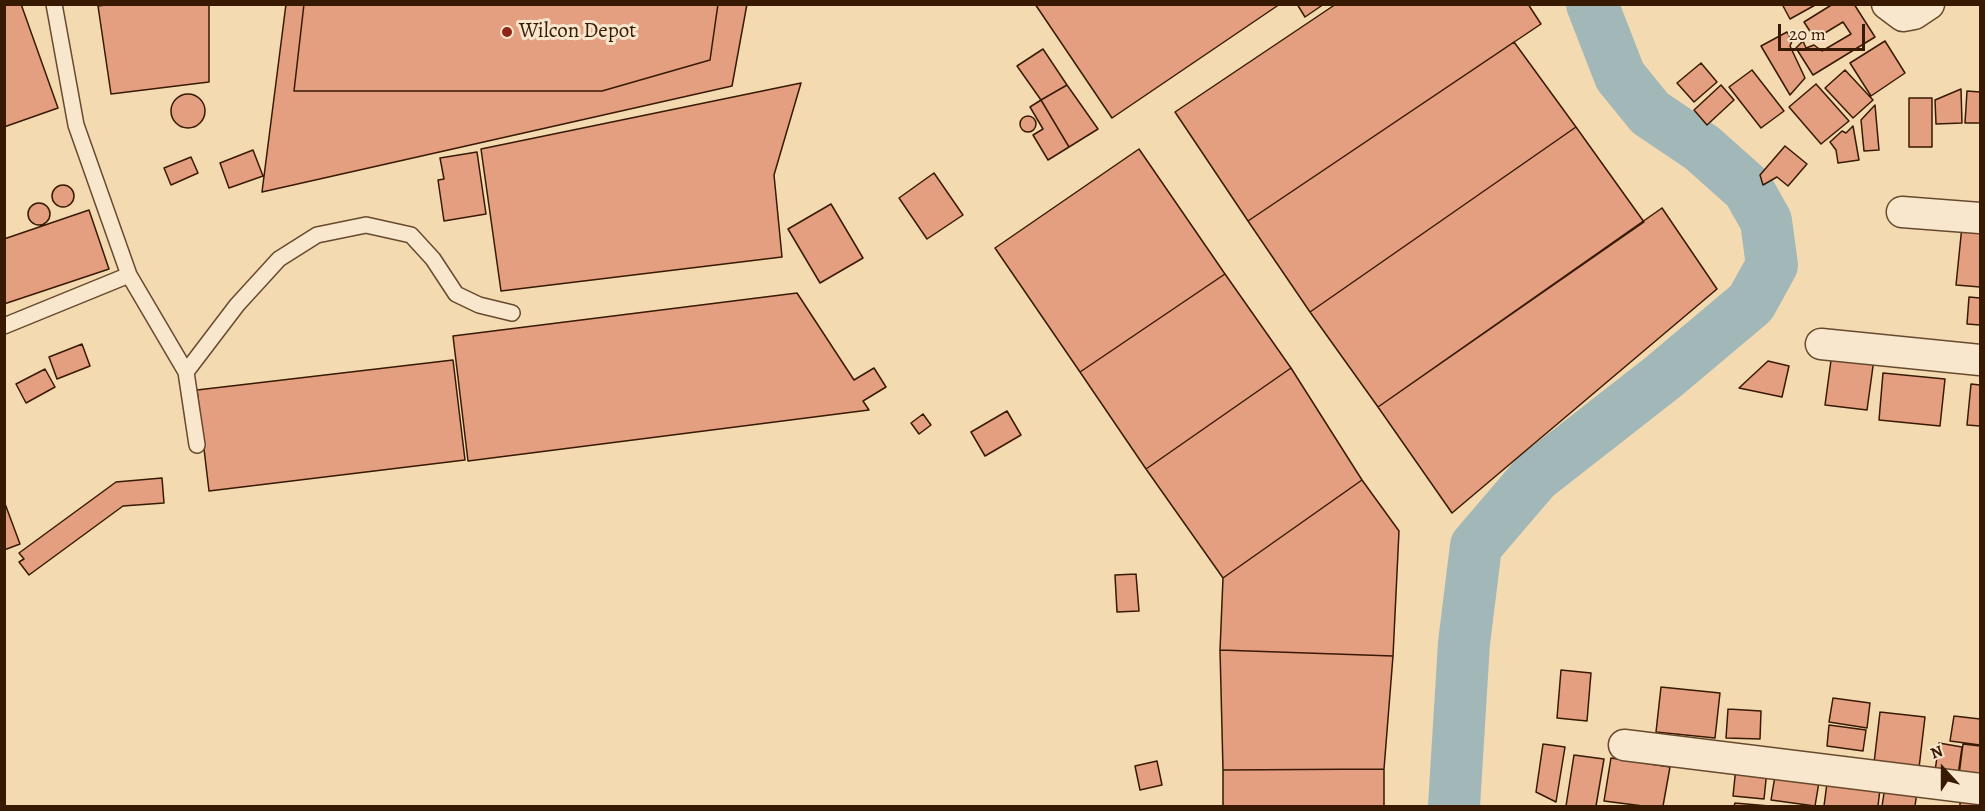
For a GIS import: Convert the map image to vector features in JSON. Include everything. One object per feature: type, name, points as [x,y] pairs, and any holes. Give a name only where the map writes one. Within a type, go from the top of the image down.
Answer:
[{"type":"street","points":[[1887,4],[1903,16],[1914,14],[1929,4]]},
{"type":"street","points":[[1902,212],[1980,218]]},
{"type":"street","points":[[1821,344],[1980,360]]},
{"type":"street","points":[[1624,745],[1980,789]]},
{"type":"lane","points":[[54,4],[76,125],[129,275],[186,372],[197,445]]},
{"type":"lane","points":[[186,372],[237,304],[279,259],[317,235],[366,225],[411,235],[433,259],[456,294],[479,305],[512,313]]},
{"type":"lane","points":[[4,326],[129,275]]},
{"type":"building","points":[[4,4],[21,4],[58,108],[4,127]]},
{"type":"building","points":[[209,4],[209,82],[111,94],[98,6]]},
{"type":"building","name":"Wilcon Depot","points":[[286,4],[304,4],[294,91],[602,91],[710,60],[718,4],[747,4],[732,86],[262,192]]},
{"type":"building","name":"Wilcon Depot","points":[[304,4],[718,4],[710,60],[602,91],[294,91]]},
{"type":"building","points":[[1035,4],[1280,4],[1112,118]]},
{"type":"building","points":[[1297,4],[1324,4],[1305,17]]},
{"type":"building","points":[[1336,4],[1528,4],[1541,24],[1248,221],[1175,112]]},
{"type":"building","points":[[1782,4],[1817,4],[1790,19]]},
{"type":"building","points":[[1833,4],[1854,4],[1875,37],[1813,75],[1796,48],[1803,41],[1806,48],[1814,45],[1822,51],[1851,34],[1843,22],[1815,39],[1804,22]]},
{"type":"building","points":[[1787,32],[1792,41],[1790,46],[1805,78],[1790,95],[1761,46]]},
{"type":"building","points":[[1885,41],[1905,73],[1871,96],[1850,63]]},
{"type":"building","points":[[1514,42],[1576,127],[1310,312],[1248,221]]},
{"type":"building","points":[[1043,49],[1067,85],[1041,100],[1017,66]]},
{"type":"building","points":[[1701,63],[1717,82],[1694,102],[1677,83]]},
{"type":"building","points":[[1752,70],[1784,111],[1761,128],[1729,87]]},
{"type":"building","points":[[1845,70],[1873,100],[1853,118],[1825,88]]},
{"type":"building","points":[[801,83],[774,175],[782,257],[501,291],[481,149]]},
{"type":"building","points":[[1816,84],[1849,121],[1821,144],[1789,107]]},
{"type":"building","points":[[1067,85],[1098,129],[1069,147],[1041,100]]},
{"type":"building","points":[[1721,85],[1734,100],[1707,125],[1694,110]]},
{"type":"building","points":[[1961,89],[1962,123],[1936,124],[1935,100]]},
{"type":"building","points":[[1967,91],[1980,92],[1980,123],[1965,123]]},
{"type":"building","points":[[188,94],[200,99],[205,111],[200,123],[188,128],[176,123],[171,111],[176,99]]},
{"type":"building","points":[[1909,98],[1932,98],[1932,147],[1909,147]]},
{"type":"building","points":[[1041,100],[1069,147],[1048,160],[1033,135],[1043,129],[1030,107]]},
{"type":"building","points":[[1875,105],[1879,150],[1864,151],[1861,120]]},
{"type":"building","points":[[1028,116],[1036,124],[1028,132],[1020,124]]},
{"type":"building","points":[[1853,126],[1859,160],[1838,163],[1836,150],[1830,142],[1842,131],[1846,133]]},
{"type":"building","points":[[1576,127],[1644,222],[1378,407],[1310,312]]},
{"type":"building","points":[[1785,146],[1807,164],[1788,186],[1777,177],[1763,185],[1760,175]]},
{"type":"building","points":[[1139,149],[1225,274],[1080,372],[995,248]]},
{"type":"building","points":[[253,150],[263,176],[229,188],[220,163]]},
{"type":"building","points":[[477,152],[486,214],[444,221],[438,180],[444,179],[440,158]]},
{"type":"building","points":[[191,157],[198,173],[171,185],[164,168]]},
{"type":"building","points":[[934,173],[963,215],[927,239],[899,198]]},
{"type":"building","points":[[63,185],[71,188],[74,196],[71,204],[63,207],[55,204],[52,196],[55,188]]},
{"type":"building","points":[[39,203],[47,206],[50,214],[47,222],[39,225],[31,222],[28,214],[31,206]]},
{"type":"building","points":[[831,204],[863,258],[820,283],[788,229]]},
{"type":"building","points":[[1662,208],[1717,289],[1452,513],[1378,407]]},
{"type":"building","points":[[89,210],[109,269],[4,304],[4,239]]},
{"type":"building","points":[[1962,226],[1980,228],[1980,287],[1956,285]]},
{"type":"building","points":[[1225,274],[1291,368],[1146,469],[1080,372]]},
{"type":"building","points":[[797,293],[854,380],[874,368],[886,387],[863,401],[869,410],[468,461],[453,336]]},
{"type":"building","points":[[1969,297],[1980,298],[1980,325],[1967,324]]},
{"type":"building","points":[[82,344],[90,366],[57,379],[49,357]]},
{"type":"building","points":[[1832,353],[1874,359],[1867,410],[1825,405]]},
{"type":"building","points":[[453,360],[465,460],[209,491],[197,390]]},
{"type":"building","points":[[1768,361],[1789,366],[1782,397],[1739,388]]},
{"type":"building","points":[[1291,368],[1362,480],[1223,578],[1146,469]]},
{"type":"building","points":[[45,369],[55,387],[26,403],[16,384]]},
{"type":"building","points":[[1883,373],[1945,379],[1940,426],[1879,420]]},
{"type":"building","points":[[1971,384],[1980,385],[1980,426],[1967,425]]},
{"type":"building","points":[[1007,411],[1021,435],[985,456],[971,432]]},
{"type":"building","points":[[923,414],[931,425],[919,434],[911,423]]},
{"type":"building","points":[[162,478],[164,503],[123,506],[29,575],[19,562],[24,559],[19,553],[116,482]]},
{"type":"building","points":[[1362,480],[1399,531],[1393,656],[1220,650],[1223,578]]},
{"type":"building","points":[[4,501],[20,544],[4,550]]},
{"type":"building","points":[[1136,574],[1139,611],[1117,612],[1115,575]]},
{"type":"building","points":[[1220,650],[1393,656],[1384,769],[1223,770]]},
{"type":"building","points":[[1561,670],[1591,673],[1587,721],[1557,718]]},
{"type":"building","points":[[1661,687],[1720,693],[1715,738],[1656,732]]},
{"type":"building","points":[[1833,698],[1870,703],[1867,728],[1829,722]]},
{"type":"building","points":[[1728,709],[1761,711],[1760,739],[1726,738]]},
{"type":"building","points":[[1880,712],[1925,717],[1919,768],[1874,763]]},
{"type":"building","points":[[1954,716],[1980,719],[1980,745],[1950,741]]},
{"type":"building","points":[[1829,725],[1866,730],[1863,751],[1827,746]]},
{"type":"building","points":[[1939,743],[1962,747],[1958,775],[1935,771]]},
{"type":"building","points":[[1543,744],[1565,747],[1556,802],[1536,792]]},
{"type":"building","points":[[1963,744],[1980,746],[1980,778],[1959,775]]},
{"type":"building","points":[[1574,755],[1604,759],[1596,806],[1566,806]]},
{"type":"building","points":[[1611,758],[1670,767],[1663,806],[1604,801]]},
{"type":"building","points":[[1157,761],[1162,785],[1140,790],[1135,766]]},
{"type":"building","points":[[1736,767],[1767,770],[1764,799],[1733,796]]},
{"type":"building","points":[[1384,769],[1384,806],[1223,806],[1223,770]]},
{"type":"building","points":[[1776,770],[1820,776],[1815,806],[1771,800]]},
{"type":"building","points":[[1827,783],[1880,789],[1878,806],[1824,806]]},
{"type":"building","points":[[1885,787],[1917,792],[1915,806],[1882,806]]},
{"type":"building","points":[[1960,798],[1980,798],[1980,806],[1960,806]]},
{"type":"building","points":[[1735,803],[1769,806],[1734,806]]},
{"type":"waterway","points":[[1454,806],[1464,643],[1476,546],[1535,477],[1663,377],[1751,303],[1772,265],[1766,221],[1748,189],[1702,148],[1650,113],[1620,76],[1592,4]]},
{"type":"place","name":"Wilcon Depot","points":[[507,32]]}]
